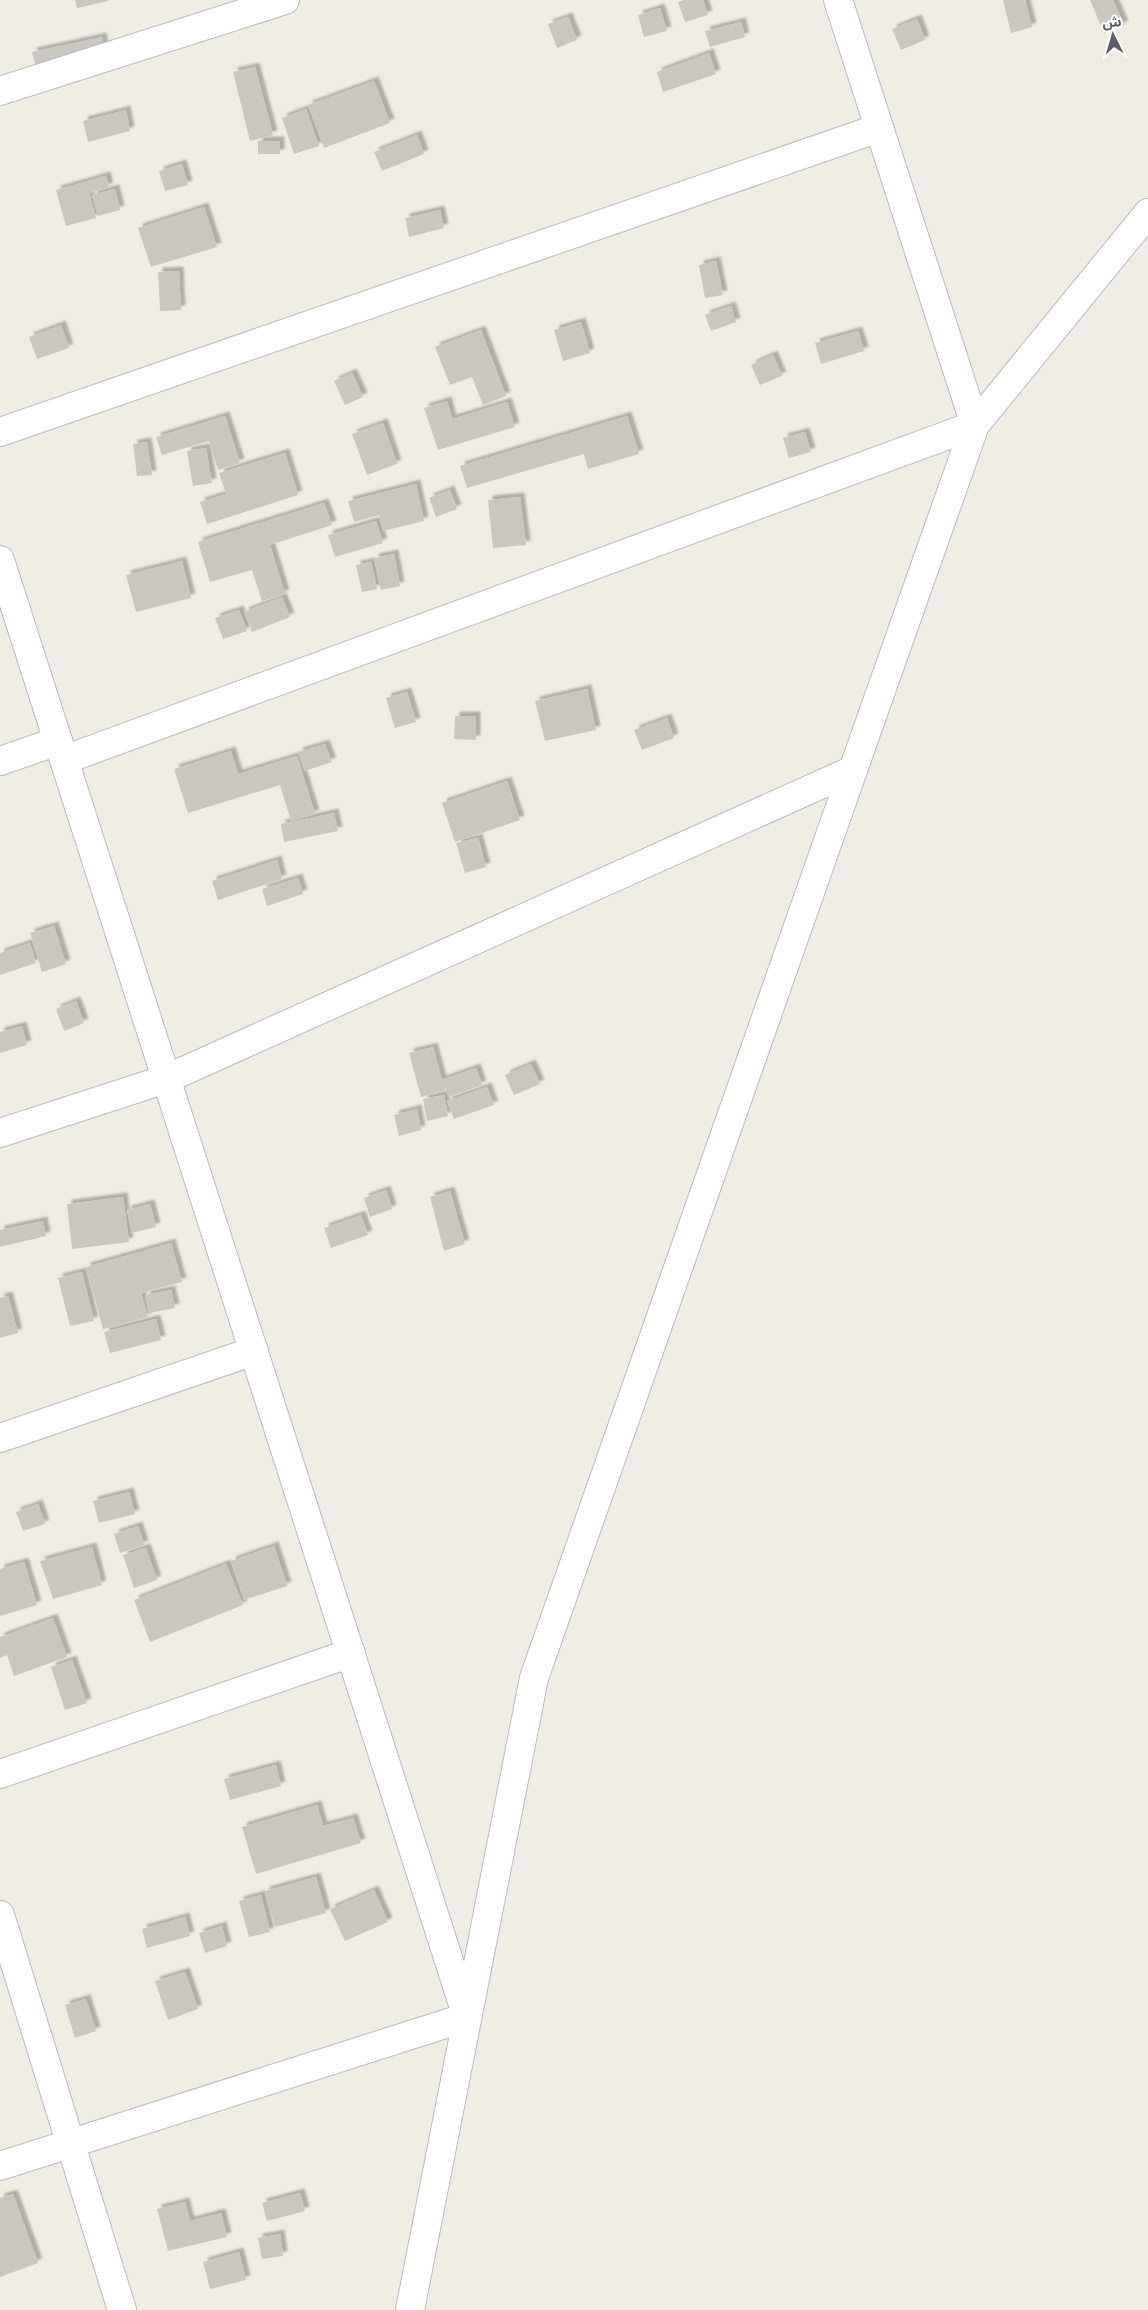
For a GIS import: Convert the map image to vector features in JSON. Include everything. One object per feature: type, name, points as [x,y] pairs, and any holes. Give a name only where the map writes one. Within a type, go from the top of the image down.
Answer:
[{"type":"street","points":[[0,91],[285,0]]},
{"type":"street","points":[[838,0],[975,425]]},
{"type":"street","points":[[0,432],[879,128]]},
{"type":"street","points":[[410,2310],[534,1678],[853,770],[975,425],[1148,213]]},
{"type":"street","points":[[0,760],[61,751],[975,425]]},
{"type":"street","points":[[0,560],[467,2017]]},
{"type":"street","points":[[0,1133],[166,1079],[853,770]]},
{"type":"street","points":[[0,1438],[254,1351]]},
{"type":"street","points":[[0,1774],[351,1653]]},
{"type":"street","points":[[0,1915],[122,2310]]},
{"type":"street","points":[[0,2166],[467,2017]]},
{"type":"building","points":[[75,0],[108,0],[108,1],[77,8]]},
{"type":"building","points":[[684,0],[703,0],[708,15],[685,22],[678,2]]},
{"type":"building","points":[[1003,0],[1025,0],[1032,27],[1011,33]]},
{"type":"building","points":[[1090,0],[1113,0],[1124,25],[1104,33]]},
{"type":"building","points":[[660,8],[667,31],[644,37],[638,15]]},
{"type":"building","points":[[568,17],[577,40],[557,48],[548,24]]},
{"type":"building","points":[[917,19],[925,40],[901,50],[892,29]]},
{"type":"building","points":[[741,22],[745,37],[710,47],[705,31]]},
{"type":"building","points":[[102,37],[106,58],[37,72],[32,52]]},
{"type":"building","points":[[709,53],[716,74],[663,92],[657,72]]},
{"type":"building","points":[[255,67],[273,135],[250,141],[233,72]]},
{"type":"building","points":[[374,81],[390,123],[324,148],[308,105]]},
{"type":"building","points":[[306,109],[319,146],[294,154],[282,118]]},
{"type":"building","points":[[126,110],[130,131],[88,142],[83,121]]},
{"type":"building","points":[[417,135],[424,154],[382,171],[374,152]]},
{"type":"building","points":[[258,141],[280,141],[280,154],[258,154]]},
{"type":"building","points":[[182,164],[188,185],[165,191],[159,171]]},
{"type":"building","points":[[106,176],[109,187],[89,193],[96,218],[66,226],[56,190]]},
{"type":"building","points":[[115,189],[120,210],[98,216],[92,195]]},
{"type":"building","points":[[204,207],[217,247],[151,267],[138,228]]},
{"type":"building","points":[[440,210],[444,228],[409,237],[405,218]]},
{"type":"building","points":[[716,261],[723,295],[705,298],[699,265]]},
{"type":"building","points":[[179,271],[181,310],[160,311],[158,272]]},
{"type":"building","points":[[731,306],[736,322],[711,331],[705,315]]},
{"type":"building","points":[[581,322],[590,353],[563,361],[554,330]]},
{"type":"building","points":[[61,325],[69,348],[37,359],[29,337]]},
{"type":"building","points":[[481,330],[506,396],[483,405],[472,377],[450,385],[435,347]]},
{"type":"building","points":[[858,331],[864,351],[821,364],[815,343]]},
{"type":"building","points":[[773,355],[782,376],[760,385],[751,365]]},
{"type":"building","points":[[352,373],[363,397],[345,405],[334,381]]},
{"type":"building","points":[[447,401],[452,419],[507,402],[515,427],[438,450],[424,408]]},
{"type":"building","points":[[225,416],[240,463],[218,470],[209,441],[162,455],[156,437]]},
{"type":"building","points":[[627,416],[639,454],[588,469],[584,454],[467,488],[460,466]]},
{"type":"building","points":[[383,423],[397,464],[367,475],[352,434]]},
{"type":"building","points":[[805,432],[811,452],[789,458],[783,438]]},
{"type":"building","points":[[147,442],[152,475],[137,476],[133,444]]},
{"type":"building","points":[[206,448],[212,483],[193,486],[187,451]]},
{"type":"building","points":[[285,453],[298,495],[207,524],[200,502],[226,494],[219,473]]},
{"type":"building","points":[[416,484],[424,521],[383,531],[379,515],[354,522],[348,501]]},
{"type":"building","points":[[450,490],[457,509],[436,517],[429,498]]},
{"type":"building","points":[[520,497],[526,545],[493,548],[488,500]]},
{"type":"building","points":[[324,503],[332,525],[270,545],[285,594],[262,601],[252,570],[210,582],[198,542]]},
{"type":"building","points":[[376,521],[383,543],[335,557],[328,535]]},
{"type":"building","points":[[394,554],[400,586],[381,590],[374,558]]},
{"type":"building","points":[[182,561],[191,598],[136,612],[126,575]]},
{"type":"building","points":[[371,562],[377,589],[362,592],[356,565]]},
{"type":"building","points":[[282,597],[290,617],[252,632],[244,612]]},
{"type":"building","points":[[239,610],[247,631],[223,639],[215,618]]},
{"type":"building","points":[[587,689],[596,730],[545,741],[535,701]]},
{"type":"building","points":[[407,692],[416,722],[395,728],[386,698]]},
{"type":"building","points":[[455,716],[476,716],[476,740],[454,739]]},
{"type":"building","points":[[667,718],[674,738],[642,750],[634,730]]},
{"type":"building","points":[[325,744],[332,762],[305,771],[298,752]]},
{"type":"building","points":[[231,751],[238,774],[297,756],[315,814],[291,821],[280,785],[188,813],[174,769]]},
{"type":"building","points":[[507,781],[520,820],[455,842],[442,803]]},
{"type":"building","points":[[334,813],[338,831],[284,842],[281,824]]},
{"type":"building","points":[[478,838],[486,867],[465,873],[456,843]]},
{"type":"building","points":[[277,860],[282,879],[218,900],[212,881]]},
{"type":"building","points":[[298,878],[303,894],[267,906],[262,889]]},
{"type":"building","points":[[54,926],[66,964],[42,972],[30,933]]},
{"type":"building","points":[[30,943],[36,963],[0,975],[0,953]]},
{"type":"building","points":[[76,1001],[84,1023],[64,1031],[56,1009]]},
{"type":"building","points":[[22,1026],[27,1045],[0,1053],[0,1032]]},
{"type":"building","points":[[433,1047],[445,1091],[421,1097],[409,1053]]},
{"type":"building","points":[[531,1064],[540,1084],[514,1095],[505,1075]]},
{"type":"building","points":[[476,1068],[482,1085],[449,1097],[442,1080]]},
{"type":"building","points":[[487,1087],[494,1105],[454,1119],[447,1101]]},
{"type":"building","points":[[444,1095],[448,1116],[427,1121],[423,1099]]},
{"type":"building","points":[[417,1109],[421,1130],[399,1136],[394,1115]]},
{"type":"building","points":[[386,1190],[392,1209],[370,1217],[364,1198]]},
{"type":"building","points":[[450,1191],[465,1244],[444,1251],[430,1197]]},
{"type":"building","points":[[123,1197],[129,1242],[72,1249],[67,1204]]},
{"type":"building","points":[[150,1204],[156,1227],[132,1233],[127,1210]]},
{"type":"building","points":[[361,1215],[368,1235],[331,1248],[324,1228]]},
{"type":"building","points":[[43,1221],[46,1236],[0,1247],[0,1230]]},
{"type":"building","points":[[171,1243],[182,1282],[141,1293],[148,1317],[103,1329],[86,1267]]},
{"type":"building","points":[[82,1272],[94,1321],[70,1326],[58,1278]]},
{"type":"building","points":[[171,1290],[175,1308],[149,1313],[145,1295]]},
{"type":"building","points":[[8,1296],[18,1333],[0,1338],[0,1298]]},
{"type":"building","points":[[156,1319],[161,1340],[110,1353],[104,1332]]},
{"type":"building","points":[[129,1492],[135,1514],[99,1523],[93,1501]]},
{"type":"building","points":[[38,1504],[45,1524],[23,1531],[16,1512]]},
{"type":"building","points":[[138,1526],[144,1545],[120,1553],[114,1534]]},
{"type":"building","points":[[274,1546],[287,1586],[244,1600],[231,1561]]},
{"type":"building","points":[[92,1547],[102,1585],[53,1599],[40,1561]]},
{"type":"building","points":[[146,1548],[157,1580],[134,1588],[123,1555]]},
{"type":"building","points":[[24,1562],[37,1605],[0,1616],[0,1569]]},
{"type":"building","points":[[226,1564],[243,1605],[150,1642],[134,1600]]},
{"type":"building","points":[[53,1618],[67,1657],[14,1676],[7,1655],[0,1658],[0,1637]]},
{"type":"building","points":[[72,1660],[87,1703],[65,1710],[51,1667]]},
{"type":"building","points":[[276,1765],[281,1786],[230,1800],[224,1779]]},
{"type":"building","points":[[317,1805],[323,1826],[353,1818],[361,1843],[256,1874],[242,1827]]},
{"type":"building","points":[[316,1877],[326,1913],[275,1927],[265,1891]]},
{"type":"building","points":[[374,1890],[388,1922],[345,1941],[330,1909]]},
{"type":"building","points":[[261,1895],[270,1932],[249,1937],[239,1901]]},
{"type":"building","points":[[185,1917],[190,1936],[147,1948],[142,1929]]},
{"type":"building","points":[[222,1926],[227,1946],[205,1953],[199,1933]]},
{"type":"building","points":[[185,1972],[198,2009],[168,2020],[155,1981]]},
{"type":"building","points":[[86,1999],[96,2031],[75,2038],[65,2005]]},
{"type":"building","points":[[300,2193],[305,2211],[267,2221],[262,2203]]},
{"type":"building","points":[[13,2194],[38,2263],[0,2277],[0,2198]]},
{"type":"building","points":[[185,2202],[190,2221],[221,2213],[227,2237],[168,2251],[157,2209]]},
{"type":"building","points":[[280,2234],[283,2256],[262,2259],[258,2238]]},
{"type":"building","points":[[239,2252],[246,2280],[210,2289],[203,2262]]}]
